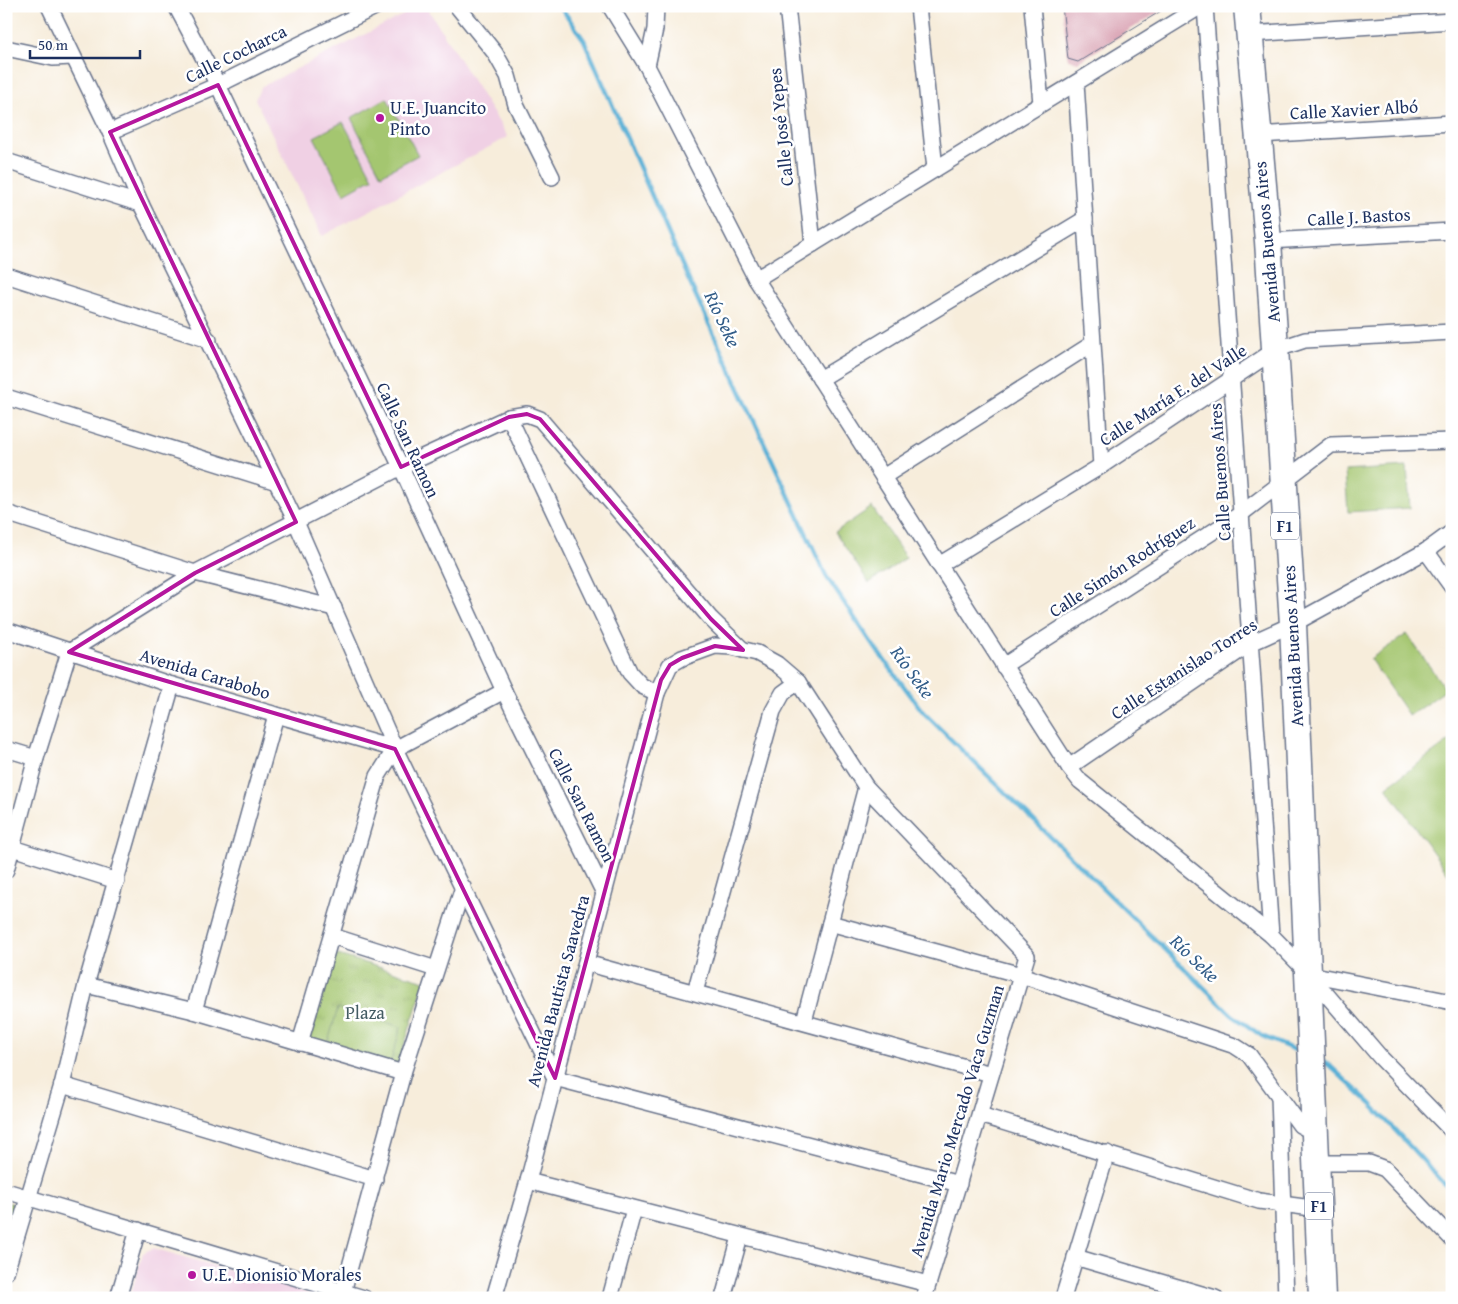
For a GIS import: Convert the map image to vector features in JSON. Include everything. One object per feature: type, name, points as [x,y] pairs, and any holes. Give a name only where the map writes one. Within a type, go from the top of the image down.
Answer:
[{"type":"highway","name":"Avenida Buenos Aires","points":[[1247,6],[1268,241],[1292,624],[1316,1124]]},
{"type":"highway","name":"F1","points":[[1316,1124],[1322,1298]]},
{"type":"street","points":[[50,6],[72,57],[110,132],[141,204],[209,340],[296,522],[395,749],[555,1078],[959,1184]]},
{"type":"street","name":"Calle San Ramon","points":[[176,6],[218,85],[401,467],[504,691],[603,891]]},
{"type":"street","name":"Calle Cocharca","points":[[110,132],[218,85],[377,6]]},
{"type":"street","points":[[457,6],[495,53],[508,76],[520,113],[552,177]]},
{"type":"street","points":[[610,6],[647,66],[756,279],[1069,767],[1080,781],[1271,935],[1309,974],[1381,1058],[1452,1131]]},
{"type":"street","points":[[647,66],[655,30],[656,6]]},
{"type":"street","name":"Calle José Yepes","points":[[787,6],[813,244]]},
{"type":"street","points":[[918,6],[935,169]]},
{"type":"street","points":[[1032,6],[1041,103]]},
{"type":"street","points":[[756,279],[1200,6]]},
{"type":"street","name":"Calle Buenos Aires","points":[[1205,6],[1271,935]]},
{"type":"street","points":[[1249,34],[1452,21]]},
{"type":"street","points":[[6,48],[53,58],[72,57]]},
{"type":"street","points":[[1076,82],[1101,466]]},
{"type":"street","name":"Calle Xavier Albó","points":[[1258,135],[1452,123]]},
{"type":"street","points":[[6,161],[141,204]]},
{"type":"street","points":[[820,379],[1085,219]]},
{"type":"street","name":"Calle J. Bastos","points":[[1268,241],[1452,231]]},
{"type":"street","points":[[6,275],[209,340]]},
{"type":"street","name":"Calle María E. del Valle","points":[[939,565],[1101,466],[1275,350],[1306,340],[1452,332]]},
{"type":"street","points":[[883,477],[1092,344]]},
{"type":"street","points":[[6,397],[276,482]]},
{"type":"street","points":[[6,870],[9,847],[69,652],[195,573],[401,467],[509,418],[527,414],[540,419],[711,620],[743,650],[757,653],[777,664],[798,682],[866,787],[804,1021]]},
{"type":"street","points":[[509,418],[630,673],[642,686],[656,694]]},
{"type":"street","name":"Calle Simón Rodríguez","points":[[1003,666],[1242,513],[1331,445],[1452,441]]},
{"type":"street","points":[[6,513],[195,573],[334,608]]},
{"type":"street","name":"Calle Estanislao Torres","points":[[1069,767],[1251,643],[1292,624],[1426,551],[1452,532]]},
{"type":"street","points":[[1426,551],[1452,587]]},
{"type":"street","name":"Avenida Carabobo","points":[[6,630],[172,686],[395,749]]},
{"type":"street","name":"Avenida Bautista Saavedra","points":[[494,1298],[528,1181],[656,694],[670,666],[682,658],[715,646],[743,650]]},
{"type":"street","points":[[695,992],[774,711],[783,693],[798,682]]},
{"type":"street","points":[[6,1272],[62,1085],[86,984],[172,686]]},
{"type":"street","points":[[300,1043],[378,776],[395,749],[504,691]]},
{"type":"street","points":[[194,1011],[276,715]]},
{"type":"street","points":[[6,749],[36,758]]},
{"type":"street","name":"Avenida Mario Mercado Vaca Guzman","points":[[866,787],[1027,956],[926,1291]]},
{"type":"street","points":[[9,847],[117,881]]},
{"type":"street","points":[[343,1292],[403,1073],[463,887]]},
{"type":"street","points":[[830,923],[1021,975],[1235,1046],[1249,1055],[1300,1125],[1316,1124]]},
{"type":"street","points":[[332,936],[436,969]]},
{"type":"street","points":[[586,963],[804,1021],[991,1074]]},
{"type":"street","points":[[1309,974],[1452,1002]]},
{"type":"street","points":[[86,984],[194,1011],[403,1073]]},
{"type":"street","points":[[62,1085],[375,1179]]},
{"type":"street","points":[[1279,1096],[1281,1204],[1286,1298]]},
{"type":"street","points":[[980,1116],[1107,1153],[1259,1201],[1319,1209]]},
{"type":"street","points":[[1063,1298],[1107,1153]]},
{"type":"street","points":[[1318,1163],[1369,1163],[1385,1169],[1452,1239]]},
{"type":"street","points":[[528,1181],[740,1238],[926,1291]]},
{"type":"street","points":[[6,1191],[364,1298]]},
{"type":"street","points":[[610,1298],[634,1209]]},
{"type":"street","points":[[118,1298],[138,1230]]},
{"type":"street","points":[[723,1298],[740,1238]]},
{"type":"street","points":[[1075,1257],[1215,1298]]},
{"type":"highlighted area","points":[[218,85],[401,467],[509,417],[527,414],[540,419],[711,619],[743,650],[715,646],[682,658],[670,665],[661,680],[555,1078],[395,749],[69,652],[195,573],[296,522],[110,132]]},
{"type":"shaded area","name":"U.E. Juancito Pinto","points":[[421,6],[426,6],[508,137],[322,236],[255,99],[261,87]]},
{"type":"shaded area","name":"U.E. Dionisio Morales","points":[[153,1248],[324,1298],[130,1298],[143,1253]]},
{"type":"green space","points":[[387,98],[418,155],[381,175],[351,118]]},
{"type":"green space","points":[[343,122],[373,178],[344,194],[314,137]]},
{"type":"green space","points":[[1407,467],[1410,508],[1348,512],[1345,471]]},
{"type":"green space","points":[[872,507],[906,558],[869,583],[835,532]]},
{"type":"green space","points":[[1407,634],[1446,690],[1409,716],[1370,659]]},
{"type":"green space","points":[[1452,739],[1452,879],[1386,787]]},
{"type":"green space","name":"Plaza","points":[[335,954],[425,981],[395,1074],[306,1044]]},
{"type":"green space","points":[[338,1008],[401,1027],[390,1064],[327,1045]]},
{"type":"green space","points":[[6,1202],[17,1205],[6,1243]]},
{"type":"building","points":[[1062,6],[1169,6],[1078,62],[1068,59]]},
{"type":"waterway","name":"Río Seke","points":[[560,6],[584,40],[690,283],[826,576],[873,645],[923,712],[1232,1015],[1262,1036],[1304,1054]]},
{"type":"waterway","name":"Río Seke","points":[[1320,1061],[1329,1065],[1371,1104],[1452,1192]]},
{"type":"place","name":"U.E. Juancito Pinto","points":[[380,118]]},
{"type":"place","name":"U.E. Dionisio Morales","points":[[192,1275]]}]
